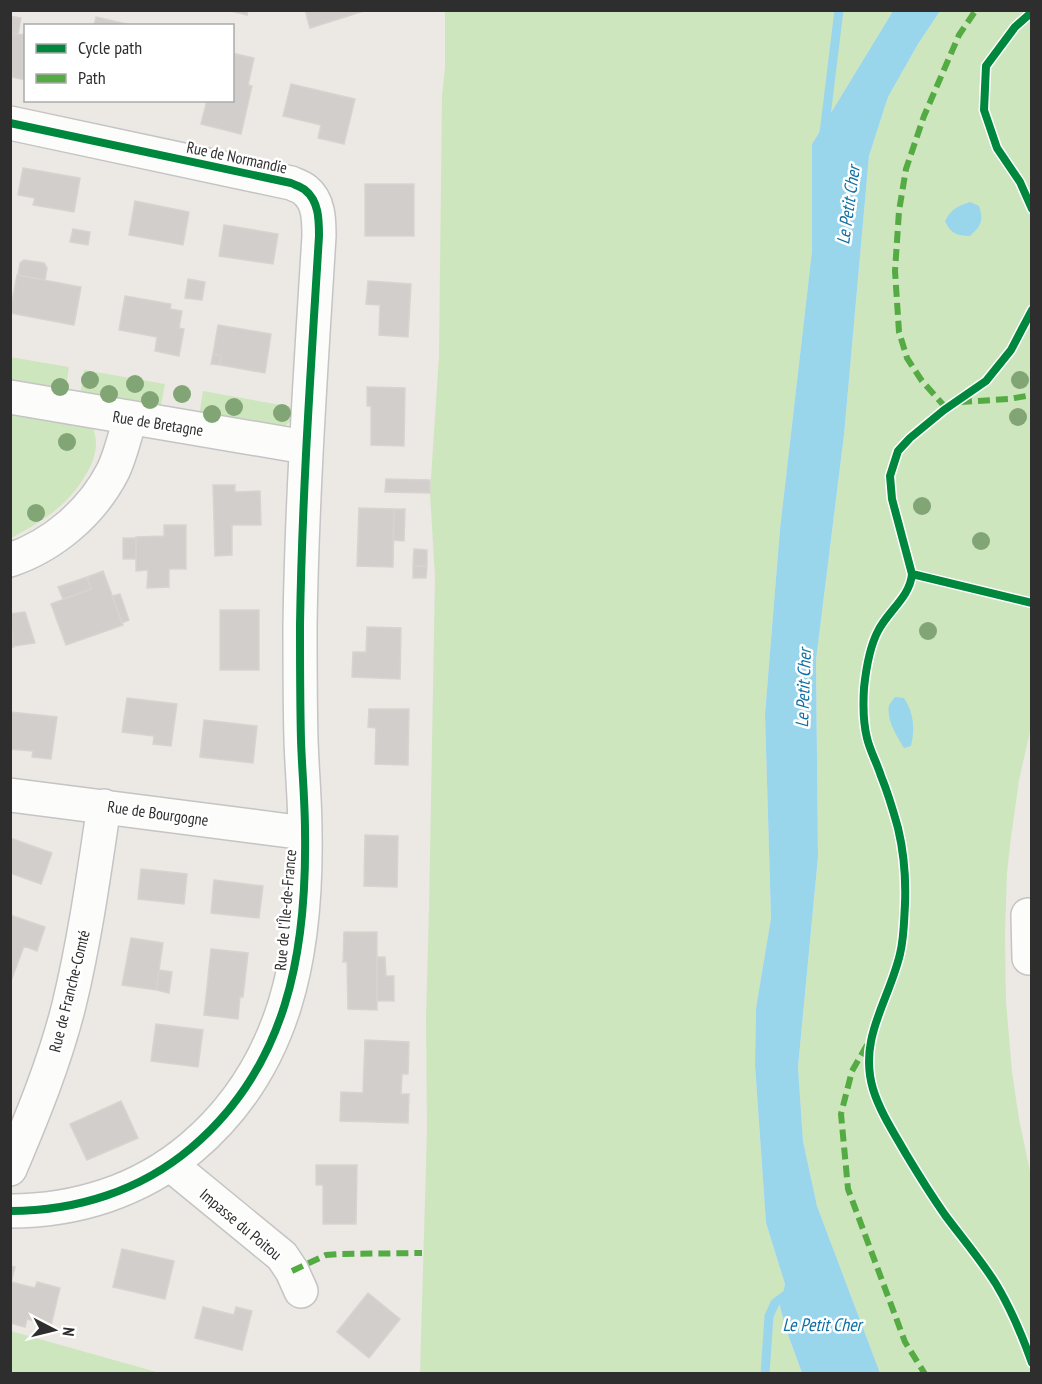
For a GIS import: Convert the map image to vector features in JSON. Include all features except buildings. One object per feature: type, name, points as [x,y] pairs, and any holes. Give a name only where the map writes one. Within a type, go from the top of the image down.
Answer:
[{"type":"street","name":"Rue de Normandie","points":[[10,123],[275,179],[305,189],[315,203],[319,216],[305,447]]},
{"type":"street","name":"Rue de Bretagne","points":[[10,397],[305,447]]},
{"type":"street","points":[[10,560],[38,548],[67,529],[99,493],[113,471],[130,418]]},
{"type":"street","name":"Rue de l'Île-de-France","points":[[10,1211],[64,1207],[98,1198],[131,1187],[171,1165],[206,1136],[233,1106],[255,1075],[280,1022],[293,976],[303,898],[305,833],[300,653],[305,447]]},
{"type":"street","name":"Rue de Bourgogne","points":[[10,795],[305,833]]},
{"type":"street","name":"Rue de Franche-Comté","points":[[10,1169],[49,1070],[68,1007],[80,958],[104,806]]},
{"type":"street","points":[[1028,915],[1029,958],[1032,958]]},
{"type":"street","name":"Impasse du Poitou","points":[[171,1165],[282,1256],[301,1291]]},
{"type":"green space","points":[[445,11],[893,11],[812,144],[812,251],[780,529],[765,714],[771,918],[756,1008],[755,1065],[766,1223],[785,1284],[780,1308],[802,1373],[420,1374],[427,1130],[426,1017],[435,577],[430,493],[439,356]]},
{"type":"green space","points":[[940,11],[1031,11],[1032,723],[1019,780],[1011,837],[1005,935],[1006,1002],[1012,1072],[1031,1176],[1031,1373],[880,1373],[817,1206],[803,1141],[798,1067],[818,857],[816,660],[844,435],[869,156],[888,97]]},
{"type":"green space","points":[[10,357],[69,367],[65,393],[11,383]]},
{"type":"green space","points":[[84,370],[165,384],[160,410],[80,396]]},
{"type":"green space","points":[[203,391],[298,408],[291,421],[279,429],[199,417]]},
{"type":"green space","points":[[10,408],[90,423],[95,434],[96,445],[90,467],[66,501],[46,517],[11,538]]},
{"type":"green space","points":[[11,1331],[160,1373],[11,1373]]},
{"type":"water","name":"Le Petit Cher","points":[[893,11],[940,11],[888,97],[869,156],[844,435],[816,660],[818,857],[798,1067],[803,1141],[817,1206],[880,1373],[802,1373],[780,1307],[785,1284],[766,1223],[755,1065],[756,1008],[771,918],[765,714],[780,529],[812,251],[812,144]]},
{"type":"water","points":[[970,202],[979,206],[980,223],[970,236],[961,235],[952,231],[945,221],[955,208]]},
{"type":"water","points":[[895,697],[904,698],[913,721],[911,746],[904,748],[893,728],[888,711]]},
{"type":"waterway","points":[[824,133],[839,10]]},
{"type":"waterway","points":[[765,1374],[769,1316],[775,1303],[790,1292]]},
{"type":"marked path","points":[[946,408],[922,381],[907,358],[899,332],[895,271],[899,211],[906,169],[924,116],[959,35],[976,10]]},
{"type":"marked path","points":[[960,402],[1032,395]]},
{"type":"marked path","points":[[867,1045],[852,1071],[841,1114],[848,1189],[905,1342],[925,1374]]},
{"type":"marked path","points":[[292,1271],[326,1255],[422,1253]]},
{"type":"cycle path","points":[[1032,12],[1015,27],[986,66],[984,110],[997,148],[1020,182],[1032,209]]},
{"type":"cycle path","points":[[10,123],[291,183],[310,194],[316,205],[319,236],[301,576],[300,697],[305,877],[302,921],[285,1005],[270,1044],[250,1081],[224,1116],[191,1148],[171,1163],[129,1187],[106,1196],[59,1207],[10,1211]]},
{"type":"cycle path","points":[[1032,310],[1011,350],[986,381],[944,410],[898,451],[890,476],[892,499],[912,574],[907,590],[882,624],[872,644],[868,659],[863,707],[868,743],[898,828],[905,885],[901,948],[872,1036],[869,1053],[869,1070],[873,1089],[879,1106],[906,1154],[945,1215],[996,1284],[1016,1322],[1032,1363]]},
{"type":"cycle path","points":[[912,574],[1032,603]]}]
